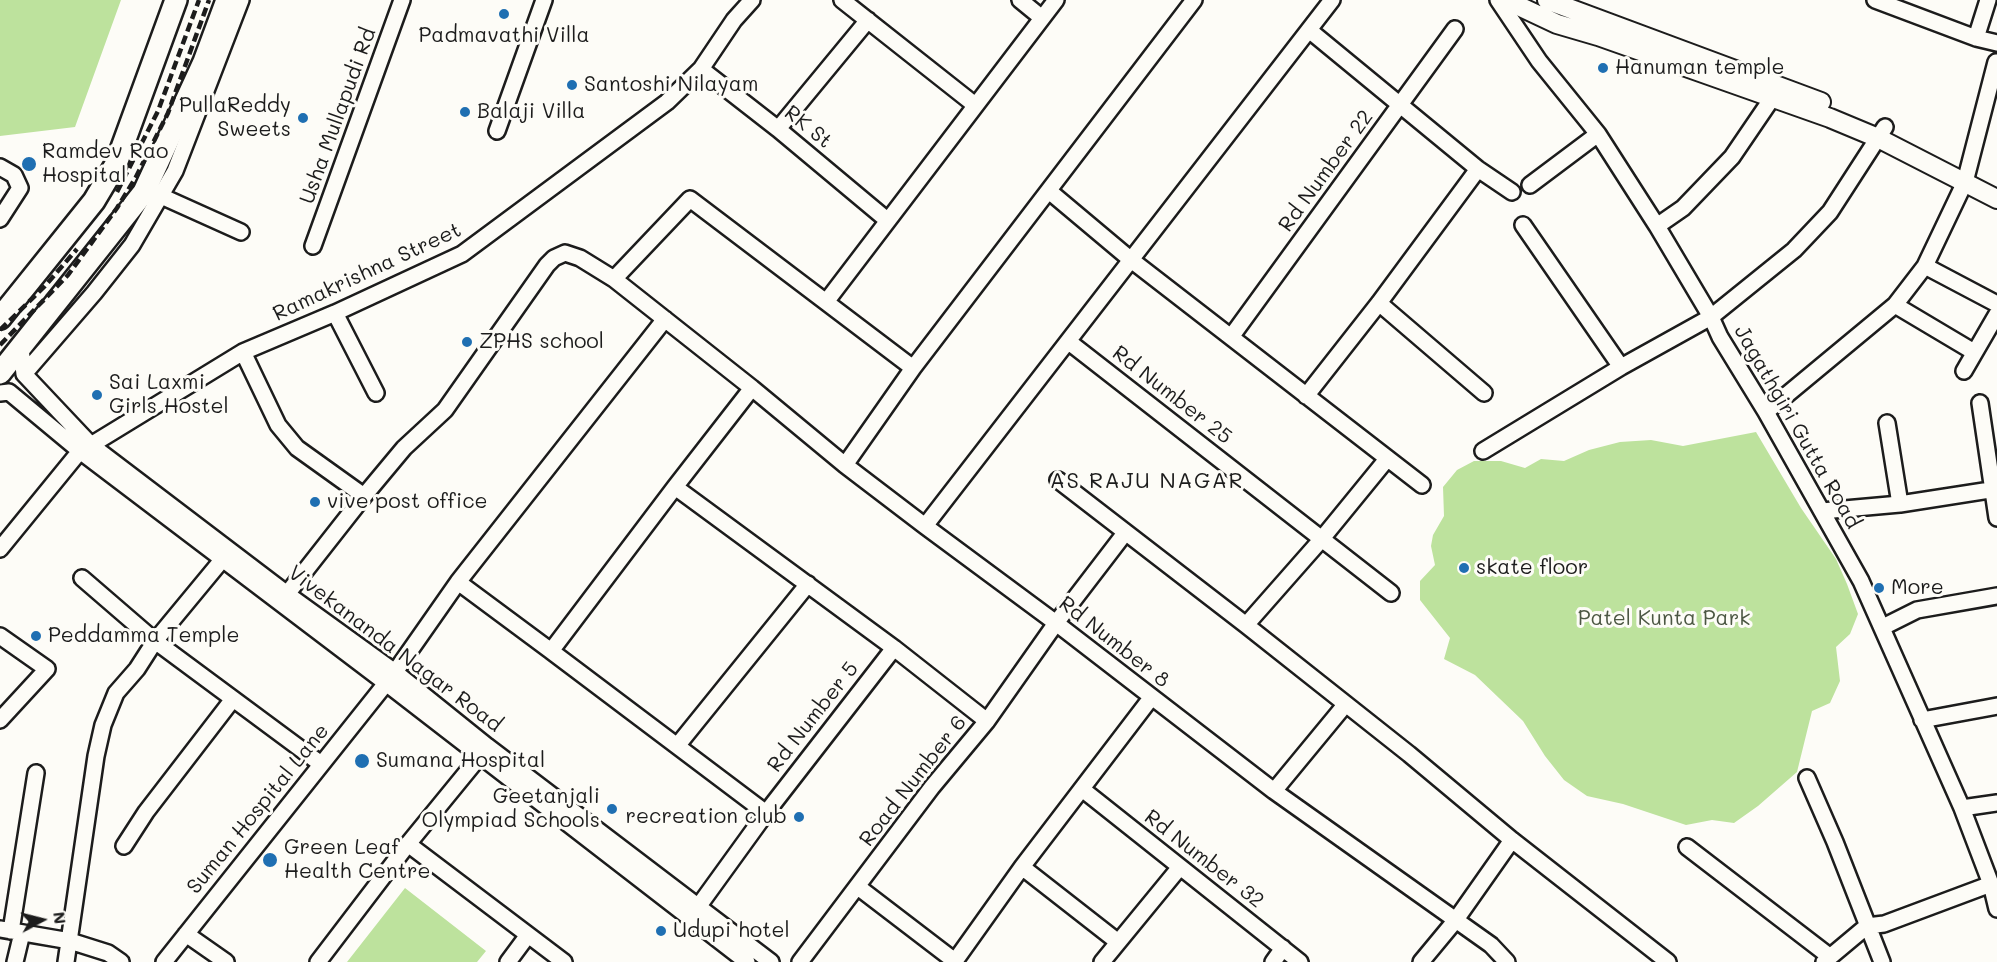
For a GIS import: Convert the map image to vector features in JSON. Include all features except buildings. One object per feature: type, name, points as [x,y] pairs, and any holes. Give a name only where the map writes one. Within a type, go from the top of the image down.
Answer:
[{"type":"highway","points":[[0,318],[94,201],[116,164],[176,0]]},
{"type":"highway","points":[[0,373],[144,192],[204,62],[227,0]]},
{"type":"main road","points":[[1506,0],[1557,24],[1777,91]]},
{"type":"main road","points":[[1547,0],[1881,133],[1966,177],[1997,199]]},
{"type":"main road","points":[[1966,177],[1997,187]]},
{"type":"street","points":[[24,374],[94,293],[138,236],[176,171],[241,0]]},
{"type":"street","name":"Usha Mullapudi Rd","points":[[313,246],[402,0]]},
{"type":"street","points":[[497,131],[544,0]]},
{"type":"street","name":"Ramakrishna Street","points":[[0,549],[86,448],[243,352],[335,313],[462,254],[667,102],[701,69],[734,20],[752,0]]},
{"type":"street","points":[[842,0],[975,105]]},
{"type":"street","points":[[1020,0],[1042,18]]},
{"type":"street","points":[[826,303],[1056,0]]},
{"type":"street","points":[[845,465],[913,368],[1194,0]]},
{"type":"street","points":[[925,526],[1332,0]]},
{"type":"street","name":"Jagathgiri Gutta Road","points":[[1498,0],[1539,61],[1598,134],[1657,226],[1766,412],[1861,581],[1962,808],[1991,884],[1997,909]]},
{"type":"street","points":[[1875,0],[1976,38],[1997,43]]},
{"type":"street","points":[[1976,38],[1988,0]]},
{"type":"street","points":[[778,129],[868,20]]},
{"type":"street","name":"Rd Number 22","points":[[1231,337],[1455,29]]},
{"type":"street","points":[[1309,30],[1478,169],[1512,192]]},
{"type":"street","points":[[1766,412],[1895,305],[1925,266],[1966,177],[1997,61]]},
{"type":"street","name":"RK St","points":[[701,69],[778,129],[887,220]]},
{"type":"street","points":[[1657,226],[1683,208],[1732,157],[1777,91]]},
{"type":"street","points":[[1483,451],[1621,367],[1711,317],[1794,250],[1830,212],[1881,133]]},
{"type":"street","points":[[1530,185],[1598,134]]},
{"type":"street","points":[[0,167],[14,175],[20,188],[0,219]]},
{"type":"street","points":[[1306,396],[1379,303],[1478,169]]},
{"type":"street","points":[[1049,191],[1130,259],[1422,485]]},
{"type":"street","points":[[161,196],[241,232]]},
{"type":"street","points":[[614,279],[690,199],[913,368]]},
{"type":"street","points":[[120,222],[138,236]]},
{"type":"street","points":[[1523,225],[1621,367]]},
{"type":"street","name":"Rd Number 8","points":[[287,594],[364,495],[404,448],[445,410],[547,265],[554,258],[565,253],[580,258],[614,279],[845,465],[1056,623],[1274,791],[1491,945],[1507,962]]},
{"type":"street","points":[[1925,266],[1997,304]]},
{"type":"street","points":[[1379,303],[1484,393]]},
{"type":"street","points":[[1895,305],[1974,352]]},
{"type":"street","points":[[335,313],[376,393]]},
{"type":"street","points":[[1964,371],[1997,314]]},
{"type":"street","name":"Suman Hospital Lane","points":[[164,962],[390,677],[459,582],[665,319]]},
{"type":"street","name":"Rd Number 25","points":[[1069,342],[1391,592]]},
{"type":"street","points":[[21,349],[24,374]]},
{"type":"street","points":[[243,352],[278,425],[297,448],[364,495]]},
{"type":"street","name":"Vivekananda Nagar Road","points":[[24,374],[86,448],[222,560],[487,746],[771,962]]},
{"type":"street","points":[[551,651],[752,388]]},
{"type":"street","name":"Vivekananda Nagar Road","points":[[0,393],[9,392],[287,594],[390,677],[480,756],[747,962]]},
{"type":"street","points":[[1980,403],[1997,518]]},
{"type":"street","points":[[1887,423],[1900,504]]},
{"type":"street","points":[[1246,625],[1387,459]]},
{"type":"street","points":[[1058,480],[1246,625],[1409,754],[1512,840],[1668,962]]},
{"type":"street","points":[[675,487],[894,648],[987,721]]},
{"type":"street","points":[[1822,511],[1900,504],[1994,489]]},
{"type":"street","name":"Road Number 6","points":[[800,962],[932,787],[987,721],[1056,623],[1125,533]]},
{"type":"street","points":[[66,962],[96,756],[103,725],[116,693],[137,669],[155,641],[222,560]]},
{"type":"street","points":[[82,578],[155,641],[321,764]]},
{"type":"street","points":[[459,582],[766,813]]},
{"type":"street","points":[[677,746],[808,584]]},
{"type":"street","points":[[1883,627],[1917,610],[1997,596]]},
{"type":"street","points":[[0,636],[47,669],[0,720]]},
{"type":"street","name":"Rd Number 5","points":[[698,907],[766,813],[894,648]]},
{"type":"street","points":[[858,887],[955,962],[1022,867],[1151,698]]},
{"type":"street","points":[[124,846],[146,812],[233,699]]},
{"type":"street","points":[[1274,791],[1345,705]]},
{"type":"street","points":[[1922,720],[1997,706]]},
{"type":"street","points":[[318,962],[408,844],[480,756]]},
{"type":"street","points":[[15,962],[11,931],[36,773]]},
{"type":"street","points":[[1807,778],[1882,962]]},
{"type":"street","name":"Rd Number 32","points":[[1082,789],[1300,962]]},
{"type":"street","points":[[1962,808],[1997,803]]},
{"type":"street","points":[[1421,962],[1455,921],[1512,840]]},
{"type":"street","points":[[408,844],[564,962]]},
{"type":"street","points":[[1687,847],[1826,959],[1867,926],[1884,924],[1991,884]]},
{"type":"street","points":[[1022,867],[1118,942]]},
{"type":"street","points":[[1102,962],[1180,867]]},
{"type":"street","points":[[11,931],[70,941],[108,953],[121,962]]},
{"type":"street","points":[[186,934],[226,962]]},
{"type":"street","points":[[508,962],[528,935]]},
{"type":"street","points":[[1273,962],[1283,948]]},
{"type":"green space","points":[[0,0],[121,0],[75,127],[0,136]]},
{"type":"green space","name":"Patel Kunta Park","points":[[1756,432],[1801,508],[1836,559],[1858,614],[1850,634],[1836,647],[1840,681],[1830,703],[1812,711],[1797,772],[1758,806],[1734,823],[1712,820],[1686,825],[1623,804],[1587,796],[1564,780],[1545,756],[1523,721],[1475,675],[1444,659],[1450,638],[1420,600],[1420,581],[1435,565],[1431,546],[1433,535],[1444,516],[1443,487],[1457,470],[1474,461],[1501,461],[1525,468],[1541,459],[1564,461],[1589,450],[1620,442],[1651,440],[1683,446]]},
{"type":"green space","points":[[405,888],[486,951],[477,962],[347,962]]},
{"type":"railway","points":[[117,192],[158,111],[199,0]]},
{"type":"railway","points":[[0,345],[68,275],[117,208],[136,177],[168,113],[209,0]]},
{"type":"railway","points":[[0,330],[45,286],[77,249]]},
{"type":"place","name":"Padmavathi Villa","points":[[504,14]]},
{"type":"place","name":"Hanuman temple","points":[[1603,68]]},
{"type":"place","name":"Santoshi Nilayam","points":[[572,85]]},
{"type":"place","name":"Balaji Villa","points":[[465,112]]},
{"type":"place","name":"PullaReddy Sweets","points":[[303,118]]},
{"type":"place","name":"Ramdev Rao Hospital","points":[[29,164]]},
{"type":"place","name":"ZPHS school","points":[[467,342]]},
{"type":"place","name":"Sai Laxmi Girls Hostel","points":[[97,395]]},
{"type":"place","name":"vive post office","points":[[315,502]]},
{"type":"place","name":"skate floor","points":[[1464,568]]},
{"type":"place","name":"More","points":[[1879,588]]},
{"type":"place","name":"Peddamma Temple","points":[[36,636]]},
{"type":"place","name":"Sumana Hospital","points":[[362,761]]},
{"type":"place","name":"Geetanjali Olympiad Schools","points":[[612,809]]},
{"type":"place","name":"recreation club","points":[[799,817]]},
{"type":"place","name":"Green Leaf Health Centre","points":[[270,860]]},
{"type":"place","name":"Udupi hotel","points":[[661,931]]},
{"type":"district","name":"AS RAJU NAGAR","points":[[1147,481]]}]
